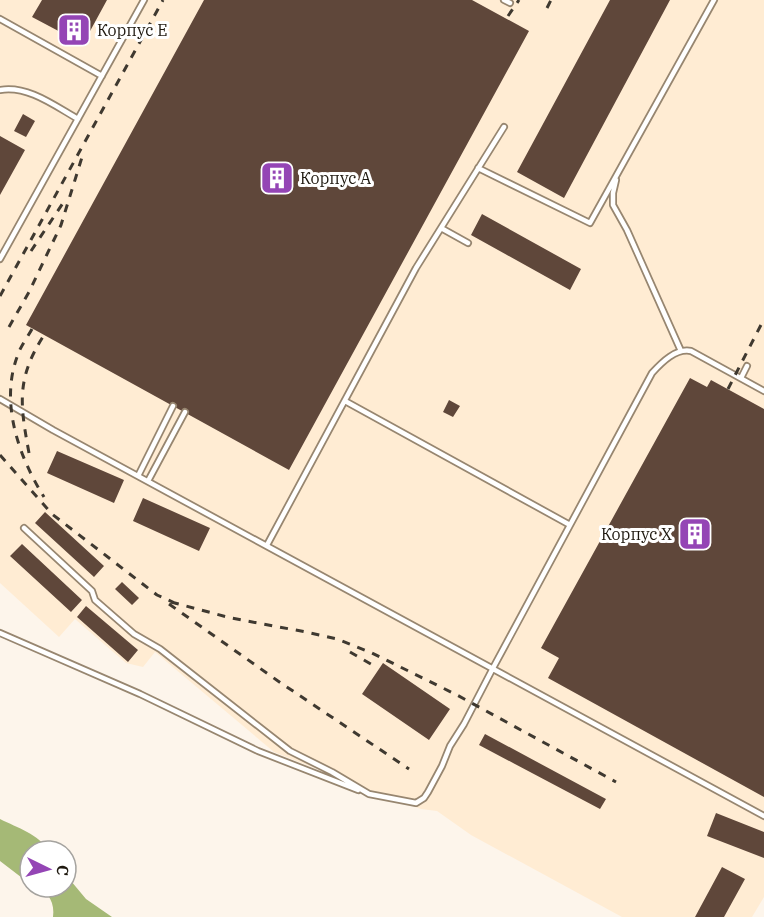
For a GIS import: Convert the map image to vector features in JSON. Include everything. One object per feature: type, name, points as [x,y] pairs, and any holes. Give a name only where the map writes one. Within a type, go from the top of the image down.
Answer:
[{"type":"lane","points":[[0,260],[144,0]]},
{"type":"lane","points":[[504,0],[510,3]]},
{"type":"lane","points":[[478,168],[590,223],[714,0]]},
{"type":"lane","points":[[0,19],[102,76]]},
{"type":"lane","points":[[0,90],[20,90],[35,95],[78,119]]},
{"type":"lane","points":[[267,545],[416,268],[504,127]]},
{"type":"lane","points":[[619,172],[613,193],[613,205],[627,230],[681,351]]},
{"type":"lane","points":[[441,228],[468,243]]},
{"type":"lane","points":[[0,633],[130,689],[258,751],[369,794],[416,803],[424,798],[442,766],[450,746],[464,724],[652,373],[662,363],[681,351],[691,351],[764,391]]},
{"type":"lane","points":[[741,378],[747,366]]},
{"type":"lane","points":[[0,399],[148,482],[764,816]]},
{"type":"lane","points":[[345,401],[570,525]]},
{"type":"lane","points":[[138,476],[173,406]]},
{"type":"lane","points":[[148,482],[185,412]]},
{"type":"lane","points":[[24,528],[92,591],[95,600],[134,634],[160,649],[282,746],[369,794]]},
{"type":"shaded area","points":[[0,0],[764,0],[764,897],[752,917],[622,917],[471,835],[437,811],[421,809],[389,798],[274,752],[155,652],[143,667],[126,663],[75,619],[59,637],[0,583]]},
{"type":"shaded area","points":[[0,819],[38,839],[18,839],[18,875],[0,861]]},
{"type":"shaded area","points":[[78,889],[86,899],[112,917],[53,917],[50,899],[78,899]]},
{"type":"building","name":"Корпус Е","points":[[42,0],[107,0],[83,44],[32,17]]},
{"type":"building","name":"Корпус А","points":[[204,0],[472,0],[529,31],[289,470],[26,325]]},
{"type":"building","points":[[610,0],[670,0],[564,198],[517,172]]},
{"type":"building","points":[[23,114],[35,121],[26,137],[14,131]]},
{"type":"building","points":[[0,136],[25,150],[0,195]]},
{"type":"building","points":[[482,214],[581,269],[570,290],[471,235]]},
{"type":"building","name":"Корпус Х","points":[[690,378],[707,387],[711,380],[764,409],[764,797],[548,678],[559,658],[541,648]]},
{"type":"building","points":[[449,400],[460,406],[453,417],[443,412]]},
{"type":"building","points":[[57,451],[124,480],[114,503],[47,473]]},
{"type":"building","points":[[143,498],[210,528],[199,551],[133,521]]},
{"type":"building","points":[[45,512],[104,566],[94,577],[35,523]]},
{"type":"building","points":[[22,544],[82,600],[71,612],[10,556]]},
{"type":"building","points":[[122,582],[139,598],[132,605],[115,589]]},
{"type":"building","points":[[86,606],[138,650],[128,662],[77,617]]},
{"type":"building","points":[[383,663],[450,709],[429,740],[362,694]]},
{"type":"building","points":[[485,734],[606,799],[600,809],[479,745]]},
{"type":"building","points":[[716,813],[764,832],[764,858],[707,836]]},
{"type":"building","points":[[722,867],[745,879],[724,917],[695,917]]},
{"type":"railway","points":[[0,296],[163,0]]},
{"type":"railway","points":[[508,16],[519,0]]},
{"type":"railway","points":[[547,8],[551,0]]},
{"type":"railway","points":[[9,327],[29,292],[61,225],[83,154]]},
{"type":"railway","points":[[31,251],[63,203]]},
{"type":"railway","points":[[728,389],[764,319]]},
{"type":"railway","points":[[32,329],[18,353],[12,375],[11,411],[20,448],[44,497]]},
{"type":"railway","points":[[29,453],[22,406],[23,392],[29,365],[44,335]]},
{"type":"railway","points":[[0,455],[52,514],[157,595],[177,604]]},
{"type":"railway","points":[[171,602],[231,618],[337,639],[372,653],[457,695],[616,782]]},
{"type":"railway","points":[[169,604],[409,769]]},
{"type":"railway","points":[[350,652],[376,667]]},
{"type":"place","name":"Корпус Е","points":[[74,30]]},
{"type":"place","name":"Корпус А","points":[[277,178]]},
{"type":"place","name":"Корпус Х","points":[[695,534]]}]
